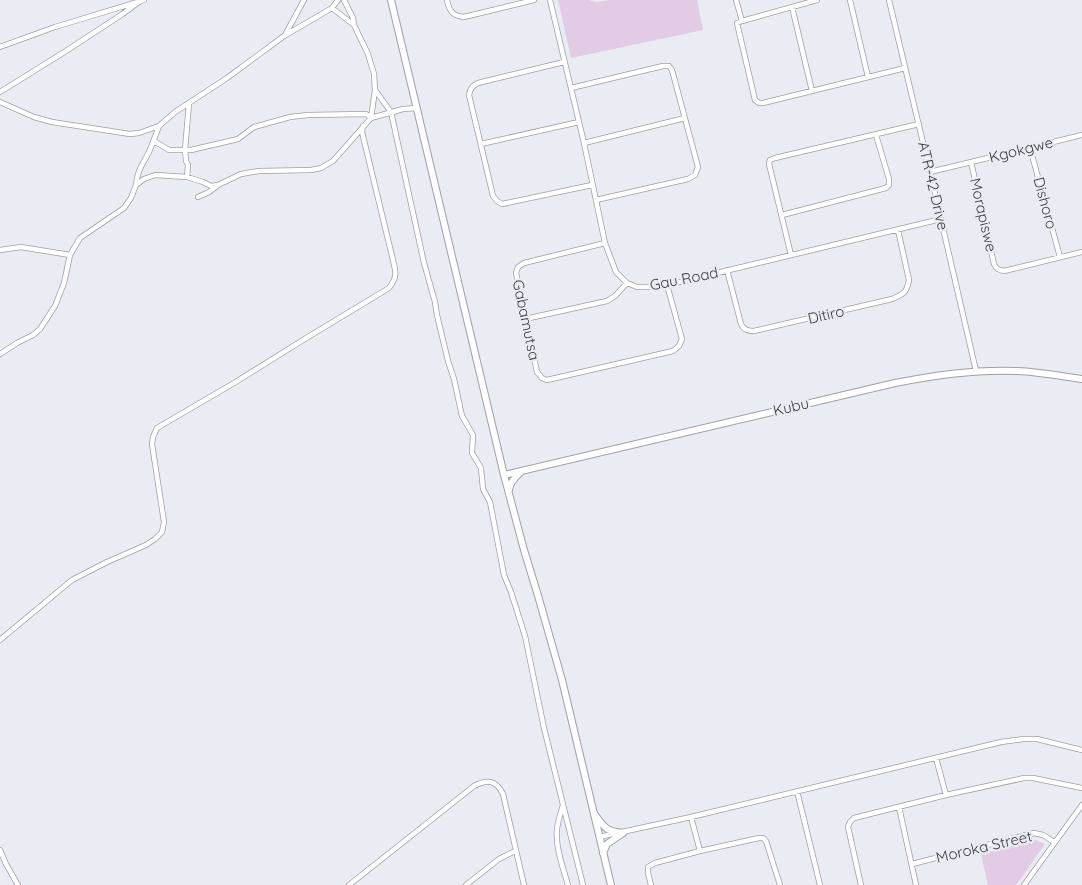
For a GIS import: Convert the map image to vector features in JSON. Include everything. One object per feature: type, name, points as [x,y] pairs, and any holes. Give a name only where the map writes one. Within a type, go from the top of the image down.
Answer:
[{"type":"main road","points":[[391,0],[504,475],[562,680],[611,885]]},
{"type":"main road","name":"Kubu","points":[[504,475],[894,383],[952,373],[1018,371],[1082,378]]},
{"type":"main road","points":[[509,494],[510,484],[524,470]]},
{"type":"main road","points":[[593,810],[605,829],[623,833]]},
{"type":"main road","points":[[603,853],[607,844],[623,833]]},
{"type":"street","points":[[284,36],[304,0]]},
{"type":"street","points":[[0,102],[34,117],[52,122],[130,134],[139,133],[160,126],[175,112],[284,36],[332,8],[338,0]]},
{"type":"street","points":[[344,0],[368,54],[374,74],[375,90],[371,118]]},
{"type":"street","points":[[447,0],[452,13],[464,17],[534,0]]},
{"type":"street","name":"Gau Road","points":[[550,0],[584,143],[605,243],[616,272],[627,283],[638,287],[667,285],[942,219]]},
{"type":"street","points":[[736,0],[742,20]]},
{"type":"street","points":[[817,0],[738,22],[755,100],[763,104],[905,68]]},
{"type":"street","points":[[850,0],[868,76]]},
{"type":"street","name":"ATR-42 Drive","points":[[889,0],[942,219],[976,371]]},
{"type":"street","points":[[0,47],[55,27],[142,1]]},
{"type":"street","points":[[0,92],[142,1]]},
{"type":"street","points":[[792,7],[812,91]]},
{"type":"street","points":[[332,8],[354,25]]},
{"type":"street","points":[[564,62],[478,83],[472,87],[469,95],[493,196],[497,201],[502,204],[592,185]]},
{"type":"street","points":[[571,88],[669,66],[672,70],[698,167],[695,175],[688,178],[596,200]]},
{"type":"street","points":[[375,90],[391,112],[424,263],[436,302],[448,361],[462,416],[473,435],[472,453],[481,468],[482,484],[490,502],[504,575],[526,636],[544,728],[583,885]]},
{"type":"street","points":[[187,177],[188,165],[185,150],[189,104]]},
{"type":"street","points":[[198,197],[241,174],[259,171],[311,170],[321,168],[333,161],[371,118],[403,109],[417,108]]},
{"type":"street","points":[[154,141],[169,150],[185,150],[207,147],[238,139],[254,127],[290,117],[366,114],[371,118]]},
{"type":"street","points":[[584,143],[685,118]]},
{"type":"street","points":[[481,144],[579,122]]},
{"type":"street","points":[[792,255],[770,160],[919,124]]},
{"type":"street","points":[[0,354],[33,335],[45,322],[55,306],[64,283],[70,255],[80,238],[124,208],[131,198],[136,185],[137,174],[160,126]]},
{"type":"street","points":[[0,640],[72,580],[146,545],[162,532],[164,522],[152,444],[157,428],[389,288],[395,280],[396,274],[392,256],[362,132],[363,126]]},
{"type":"street","points":[[782,216],[886,188],[889,179],[876,135]]},
{"type":"street","name":"Kgokgwe","points":[[930,172],[1082,135]]},
{"type":"street","name":"Dishoro","points":[[1030,148],[1060,257]]},
{"type":"street","name":"Morapiswe","points":[[971,162],[995,266],[1004,271],[1082,252]]},
{"type":"street","points":[[136,185],[144,179],[155,175],[187,177],[211,186],[218,185]]},
{"type":"street","name":"Ditiro","points":[[727,270],[741,324],[746,330],[750,331],[892,300],[904,293],[908,288],[909,280],[898,230]]},
{"type":"street","name":"Gabamutsa","points":[[605,243],[524,263],[518,267],[516,273],[537,372],[542,378],[548,380],[673,350],[679,346],[682,339],[667,285]]},
{"type":"street","points":[[0,250],[21,247],[70,255]]},
{"type":"street","points":[[526,319],[607,301],[615,296],[627,283]]},
{"type":"street","points":[[599,837],[691,817],[1001,742],[1037,739],[1082,750]]},
{"type":"street","points":[[936,758],[946,795]]},
{"type":"street","points":[[861,885],[848,828],[848,824],[854,818],[1027,777],[1082,788]]},
{"type":"street","points":[[349,885],[474,786],[484,781],[497,785],[503,794],[524,885]]},
{"type":"street","points":[[797,791],[820,885]]},
{"type":"street","points":[[563,804],[558,821],[557,844],[568,885]]},
{"type":"street","points":[[1024,885],[1082,805]]},
{"type":"street","points":[[899,807],[916,885]]},
{"type":"street","points":[[691,817],[700,851]]},
{"type":"street","points":[[557,829],[570,828]]},
{"type":"street","name":"Moroka Street","points":[[912,864],[1034,833],[1043,835],[1054,842]]},
{"type":"street","points":[[651,885],[648,867],[655,863],[760,838],[766,841],[780,885]]},
{"type":"street","points":[[0,850],[18,885]]},
{"type":"street","points":[[466,885],[499,859],[515,850]]},
{"type":"shaded area","points":[[558,0],[589,0],[596,2],[609,0],[697,0],[703,30],[571,58]]},
{"type":"shaded area","points":[[1036,840],[1045,844],[1016,885],[988,885],[981,854]]}]
